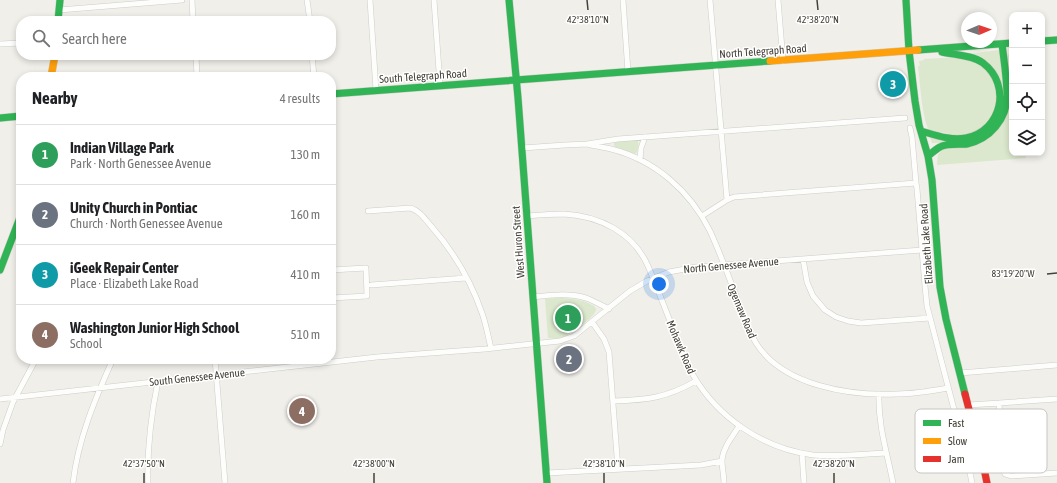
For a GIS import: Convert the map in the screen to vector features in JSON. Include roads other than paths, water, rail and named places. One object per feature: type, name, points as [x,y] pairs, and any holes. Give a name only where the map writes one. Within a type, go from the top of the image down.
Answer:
[{"type":"main road","points":[[58,16],[60,0]]},
{"type":"main road","name":"West Huron Street","points":[[509,0],[522,148],[547,483]]},
{"type":"main road","name":"Elizabeth Lake Road","points":[[906,0],[909,51],[915,101],[928,156],[932,184],[941,294],[946,320],[970,409]]},
{"type":"main road","points":[[1045,41],[1057,40]]},
{"type":"main road","name":"North Telegraph Road","points":[[516,80],[1009,43]]},
{"type":"main road","points":[[928,156],[939,147],[967,144],[980,140],[991,133],[999,123],[1005,109],[1007,97],[1002,44]]},
{"type":"main road","points":[[921,131],[956,139],[973,136],[981,133],[989,126],[997,115],[1000,104],[998,81],[992,71],[983,63],[971,58],[931,50]]},
{"type":"main road","points":[[52,72],[54,60]]},
{"type":"main road","name":"South Telegraph Road","points":[[336,94],[516,80]]},
{"type":"main road","points":[[0,118],[16,116]]},
{"type":"main road","points":[[0,270],[16,228]]},
{"type":"main road","name":"Elizabeth Lake Road","points":[[985,473],[987,483]]},
{"type":"street","points":[[59,10],[182,0]]},
{"type":"street","points":[[192,0],[193,16]]},
{"type":"street","points":[[307,0],[309,16]]},
{"type":"street","points":[[370,0],[376,90]]},
{"type":"street","points":[[434,0],[440,85]]},
{"type":"street","points":[[623,0],[628,72]]},
{"type":"street","points":[[710,0],[726,200]]},
{"type":"street","points":[[778,0],[783,61]]},
{"type":"street","points":[[0,44],[16,43]]},
{"type":"street","points":[[196,60],[197,72]]},
{"type":"street","points":[[312,60],[314,72]]},
{"type":"street","points":[[522,148],[587,144],[618,139],[905,118]]},
{"type":"street","name":"Elizabeth Lake Road","points":[[910,128],[917,188],[925,293],[954,409]]},
{"type":"street","points":[[640,160],[641,148],[646,137]]},
{"type":"street","name":"Ogemaw Road","points":[[587,144],[612,149],[640,160],[659,171],[675,184],[690,200],[702,216],[712,236],[753,337],[760,349],[774,364],[791,374],[814,383],[847,391],[879,394],[907,394],[948,388]]},
{"type":"street","points":[[702,216],[726,200],[738,196],[916,183]]},
{"type":"street","points":[[368,210],[408,208],[416,210],[433,229],[446,245],[466,278],[481,309],[491,348]]},
{"type":"street","name":"Mohawk Road","points":[[527,216],[554,214],[589,218],[608,225],[628,238],[638,248],[645,259],[683,355],[696,381],[714,403],[739,426],[766,441],[802,453],[834,456],[886,453]]},
{"type":"street","name":"North Genessee Avenue","points":[[537,344],[569,339],[636,287],[653,278],[684,268],[922,250]]},
{"type":"street","points":[[803,259],[807,282],[813,296],[825,310],[836,317],[861,323],[930,318]]},
{"type":"street","points":[[336,270],[366,268],[367,296],[336,298]]},
{"type":"street","points":[[371,284],[466,278]]},
{"type":"street","points":[[533,297],[552,295],[573,296],[586,299],[608,309]]},
{"type":"street","points":[[592,322],[604,339],[610,358],[618,469]]},
{"type":"street","name":"South Genessee Avenue","points":[[336,360],[537,344]]},
{"type":"street","points":[[0,444],[13,402],[33,364]]},
{"type":"street","points":[[73,483],[82,438],[93,405],[111,364]]},
{"type":"street","points":[[215,364],[225,483]]},
{"type":"street","name":"South Genessee Avenue","points":[[0,398],[216,375],[293,364]]},
{"type":"street","points":[[960,373],[1057,365]]},
{"type":"street","points":[[148,483],[151,424],[154,398],[158,381]]},
{"type":"street","points":[[613,401],[641,400],[661,396],[677,391],[696,381]]},
{"type":"street","points":[[879,394],[880,419],[893,483]]},
{"type":"street","points":[[969,405],[1057,399]]},
{"type":"street","points":[[999,403],[999,409]]},
{"type":"street","points":[[724,483],[722,461],[724,452],[726,446],[739,426]]},
{"type":"street","points":[[802,453],[804,483]]},
{"type":"street","points":[[546,473],[701,465],[722,461]]},
{"type":"street","name":"Elizabeth Lake Road","points":[[970,473],[972,483]]},
{"type":"street","points":[[1005,473],[1006,475],[1011,476],[1057,473]]},
{"type":"place","name":"iGeek Repair Center","points":[[893,84]]},
{"type":"place","name":"Indian Village Park","points":[[568,318]]},
{"type":"place","name":"Unity Church in Pontiac","points":[[569,359]]},
{"type":"place","name":"Washington Junior High School","points":[[302,411]]}]
